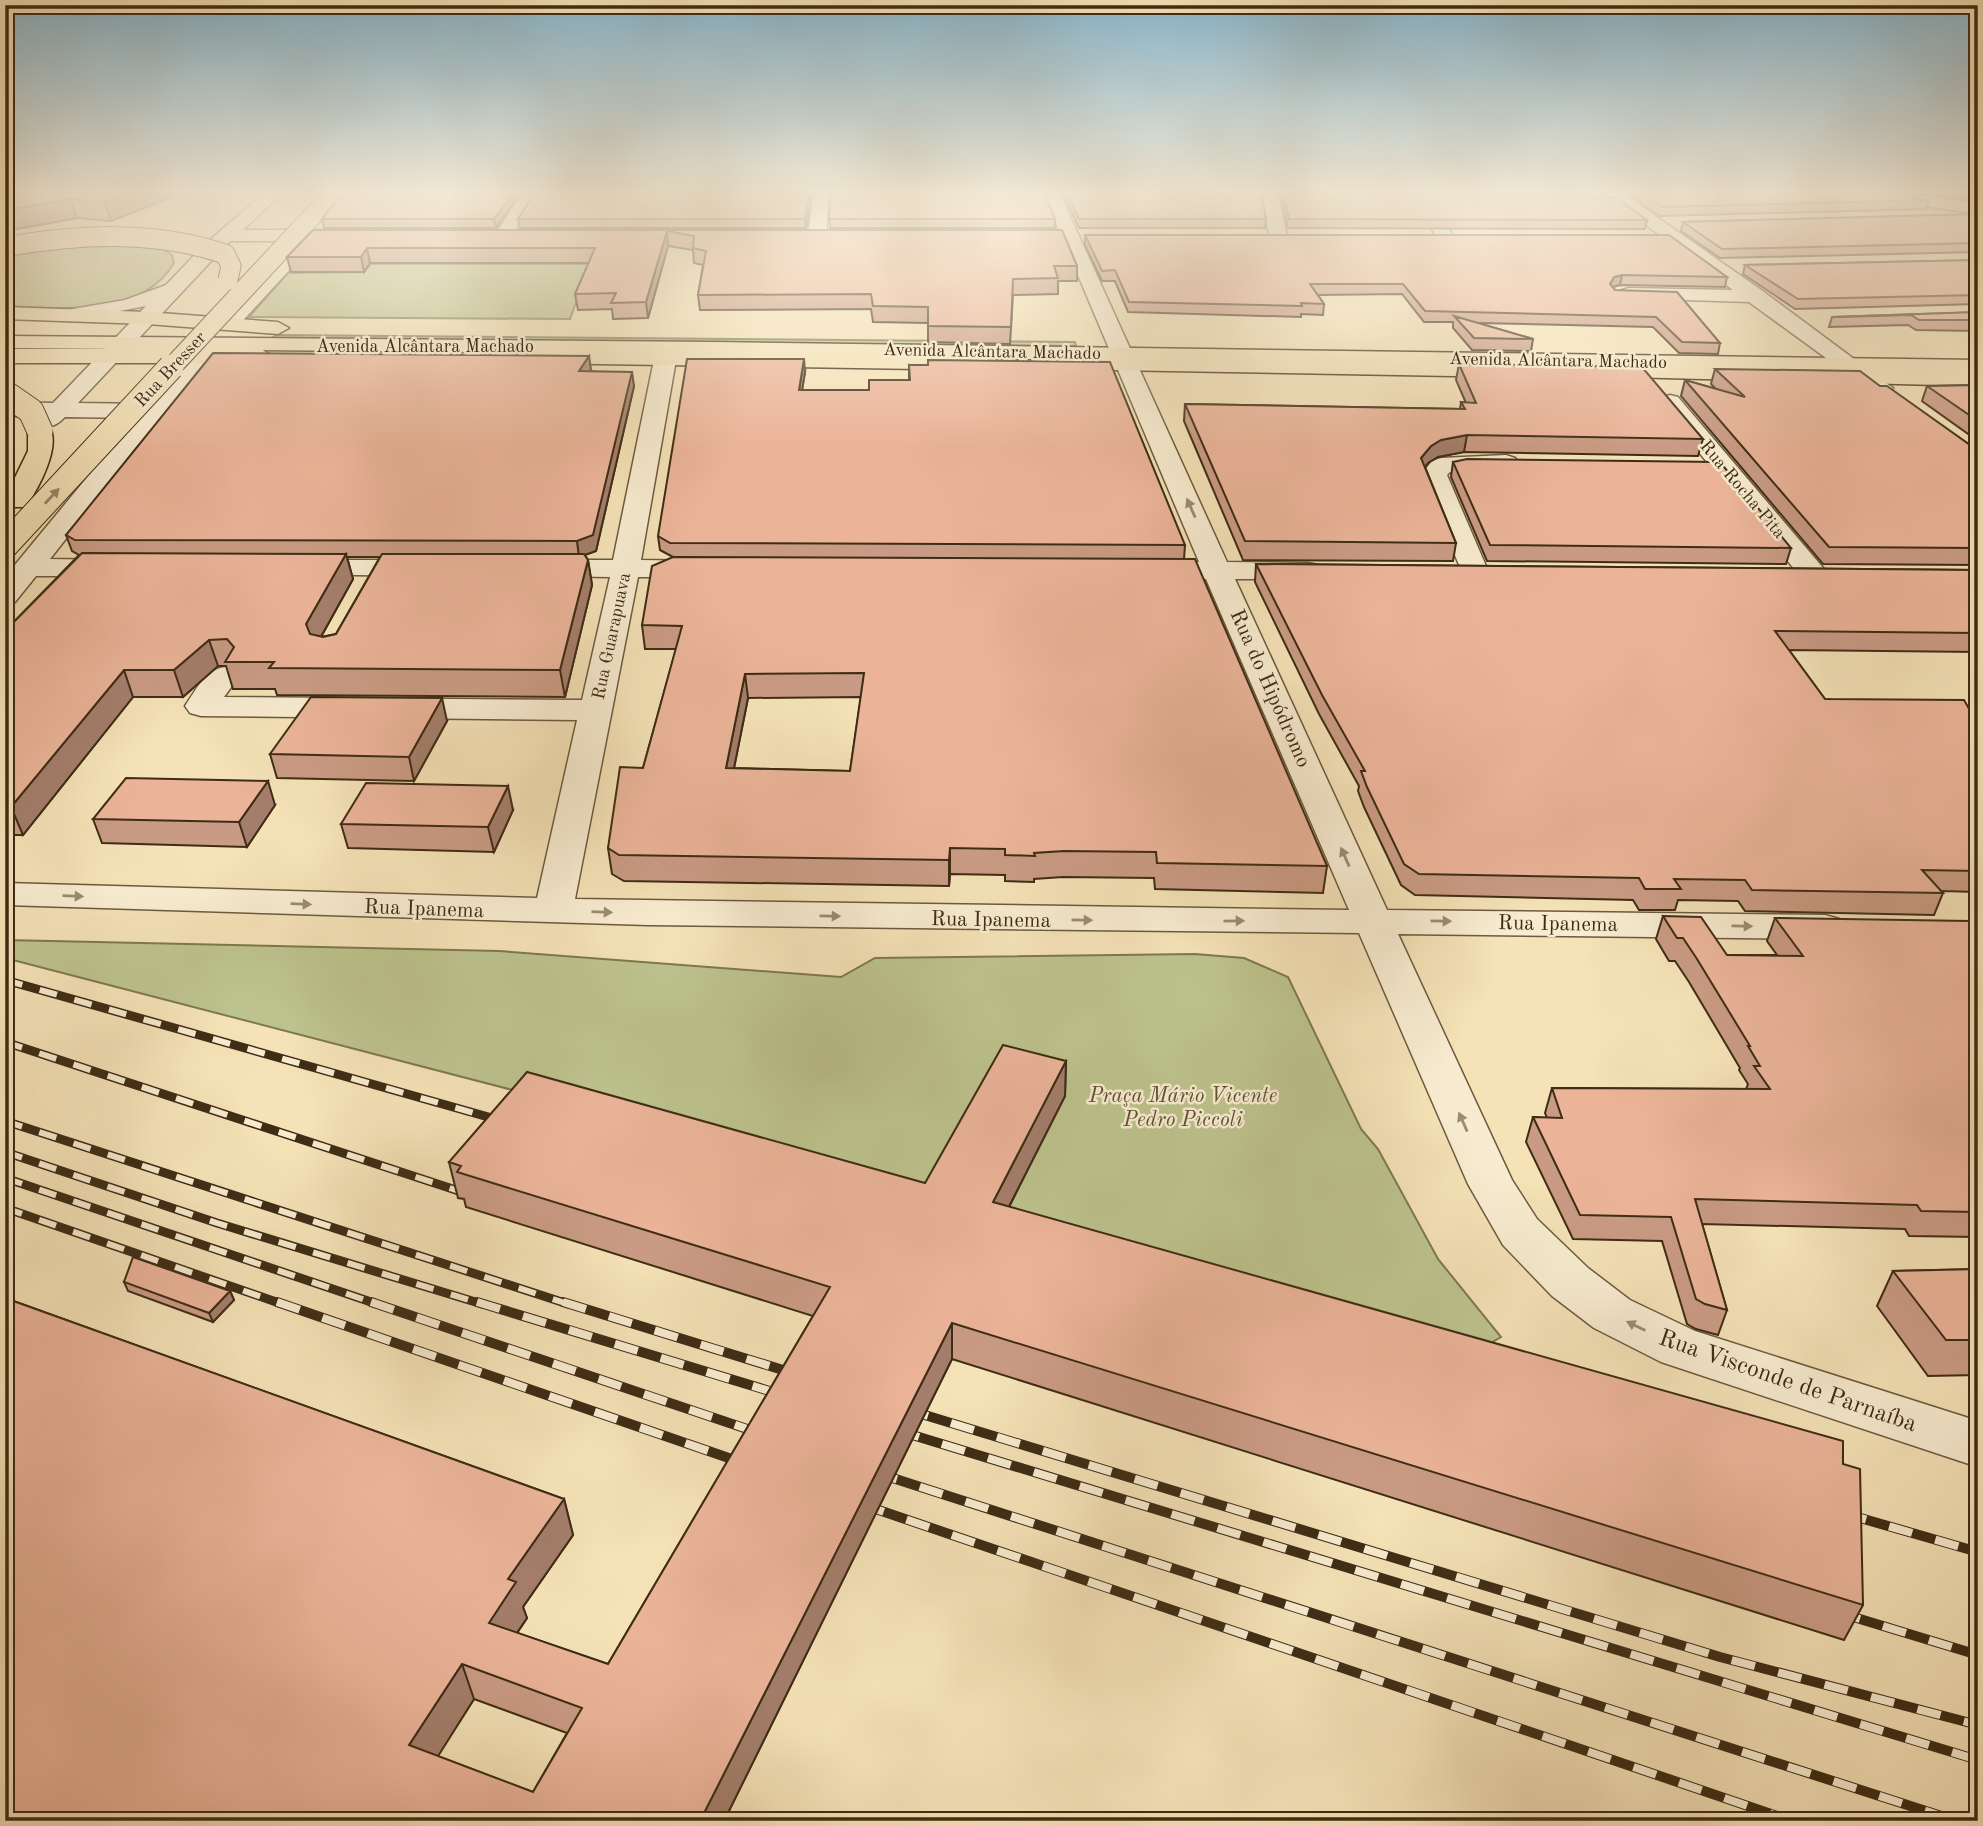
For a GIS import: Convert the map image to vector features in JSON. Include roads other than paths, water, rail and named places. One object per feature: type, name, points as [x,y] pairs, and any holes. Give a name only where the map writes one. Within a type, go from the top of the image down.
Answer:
[{"type":"main road","name":"Rua Bresser","points":[[11,507],[231,277]]},
{"type":"main road","name":"Rua Bresser","points":[[5,546],[256,277]]},
{"type":"main road","name":"Avenida Alcântara Machado","points":[[5,313],[278,328],[1858,370],[1978,379]]},
{"type":"main road","name":"Avenida Alcântara Machado","points":[[5,325],[143,322],[230,323],[278,328]]},
{"type":"main road","name":"Avenida Alcântara Machado","points":[[5,342],[117,350],[666,360],[1120,351],[1823,344],[1978,347]]},
{"type":"main road","name":"Avenida Alcântara Machado","points":[[5,356],[117,350],[1120,351],[1644,372],[1978,367]]},
{"type":"main road","points":[[5,393],[31,411],[40,431],[40,451],[11,507]]},
{"type":"street","points":[[55,415],[185,277]]},
{"type":"street","name":"Rua Bresser","points":[[230,323],[272,277]]},
{"type":"street","name":"Rua do Hipódromo","points":[[1087,277],[1491,1184]]},
{"type":"street","points":[[1730,277],[1899,400]]},
{"type":"street","points":[[68,315],[129,304],[173,289]]},
{"type":"street","points":[[1620,294],[1757,296]]},
{"type":"street","points":[[1787,318],[1814,318]]},
{"type":"street","name":"Rua Guarapuava","points":[[553,911],[666,360]]},
{"type":"street","name":"Rua Bresser","points":[[5,596],[194,362]]},
{"type":"street","name":"Rua Rocha Pita","points":[[1644,372],[1725,467],[1828,575],[1773,575]]},
{"type":"street","points":[[5,409],[55,415]]},
{"type":"street","points":[[5,419],[55,415],[150,416]]},
{"type":"street","points":[[1475,573],[1434,475],[1437,469],[1450,464],[1532,464]]},
{"type":"street","points":[[1697,467],[1725,467]]},
{"type":"street","points":[[29,567],[140,568]]},
{"type":"street","points":[[265,568],[369,581],[457,568]]},
{"type":"street","points":[[511,568],[731,569]]},
{"type":"street","points":[[1115,570],[1340,571]]},
{"type":"street","points":[[223,674],[201,706],[596,710]]},
{"type":"street","name":"Rua Ipanema","points":[[5,894],[553,911],[1854,928]]},
{"type":"street","name":"Rua Visconde de Parnaíba","points":[[1491,1184],[1520,1232],[1570,1282],[1612,1314],[1679,1347],[1978,1444]]},
{"type":"railway","points":[[5,980],[506,1122]]},
{"type":"railway","points":[[5,1042],[474,1196]]},
{"type":"railway","points":[[5,1121],[568,1304]]},
{"type":"railway","points":[[5,1152],[217,1223],[482,1304]]},
{"type":"railway","points":[[5,1178],[377,1304]]},
{"type":"railway","points":[[5,1208],[282,1304]]},
{"type":"railway","points":[[277,1302],[749,1465]]},
{"type":"railway","points":[[371,1302],[765,1435]]},
{"type":"railway","points":[[477,1302],[786,1396]]},
{"type":"railway","points":[[563,1302],[799,1375]]},
{"type":"railway","points":[[905,1409],[1720,1657],[1978,1725]]},
{"type":"railway","points":[[896,1430],[1978,1760]]},
{"type":"railway","points":[[874,1472],[1957,1821]]},
{"type":"railway","points":[[861,1504],[1792,1821]]},
{"type":"railway","points":[[1843,1513],[1978,1552]]},
{"type":"railway","points":[[1837,1612],[1978,1655]]},
{"type":"park label","name":"Praça Mário Vicente Pedro Piccoli","points":[[1183,1107]]}]
